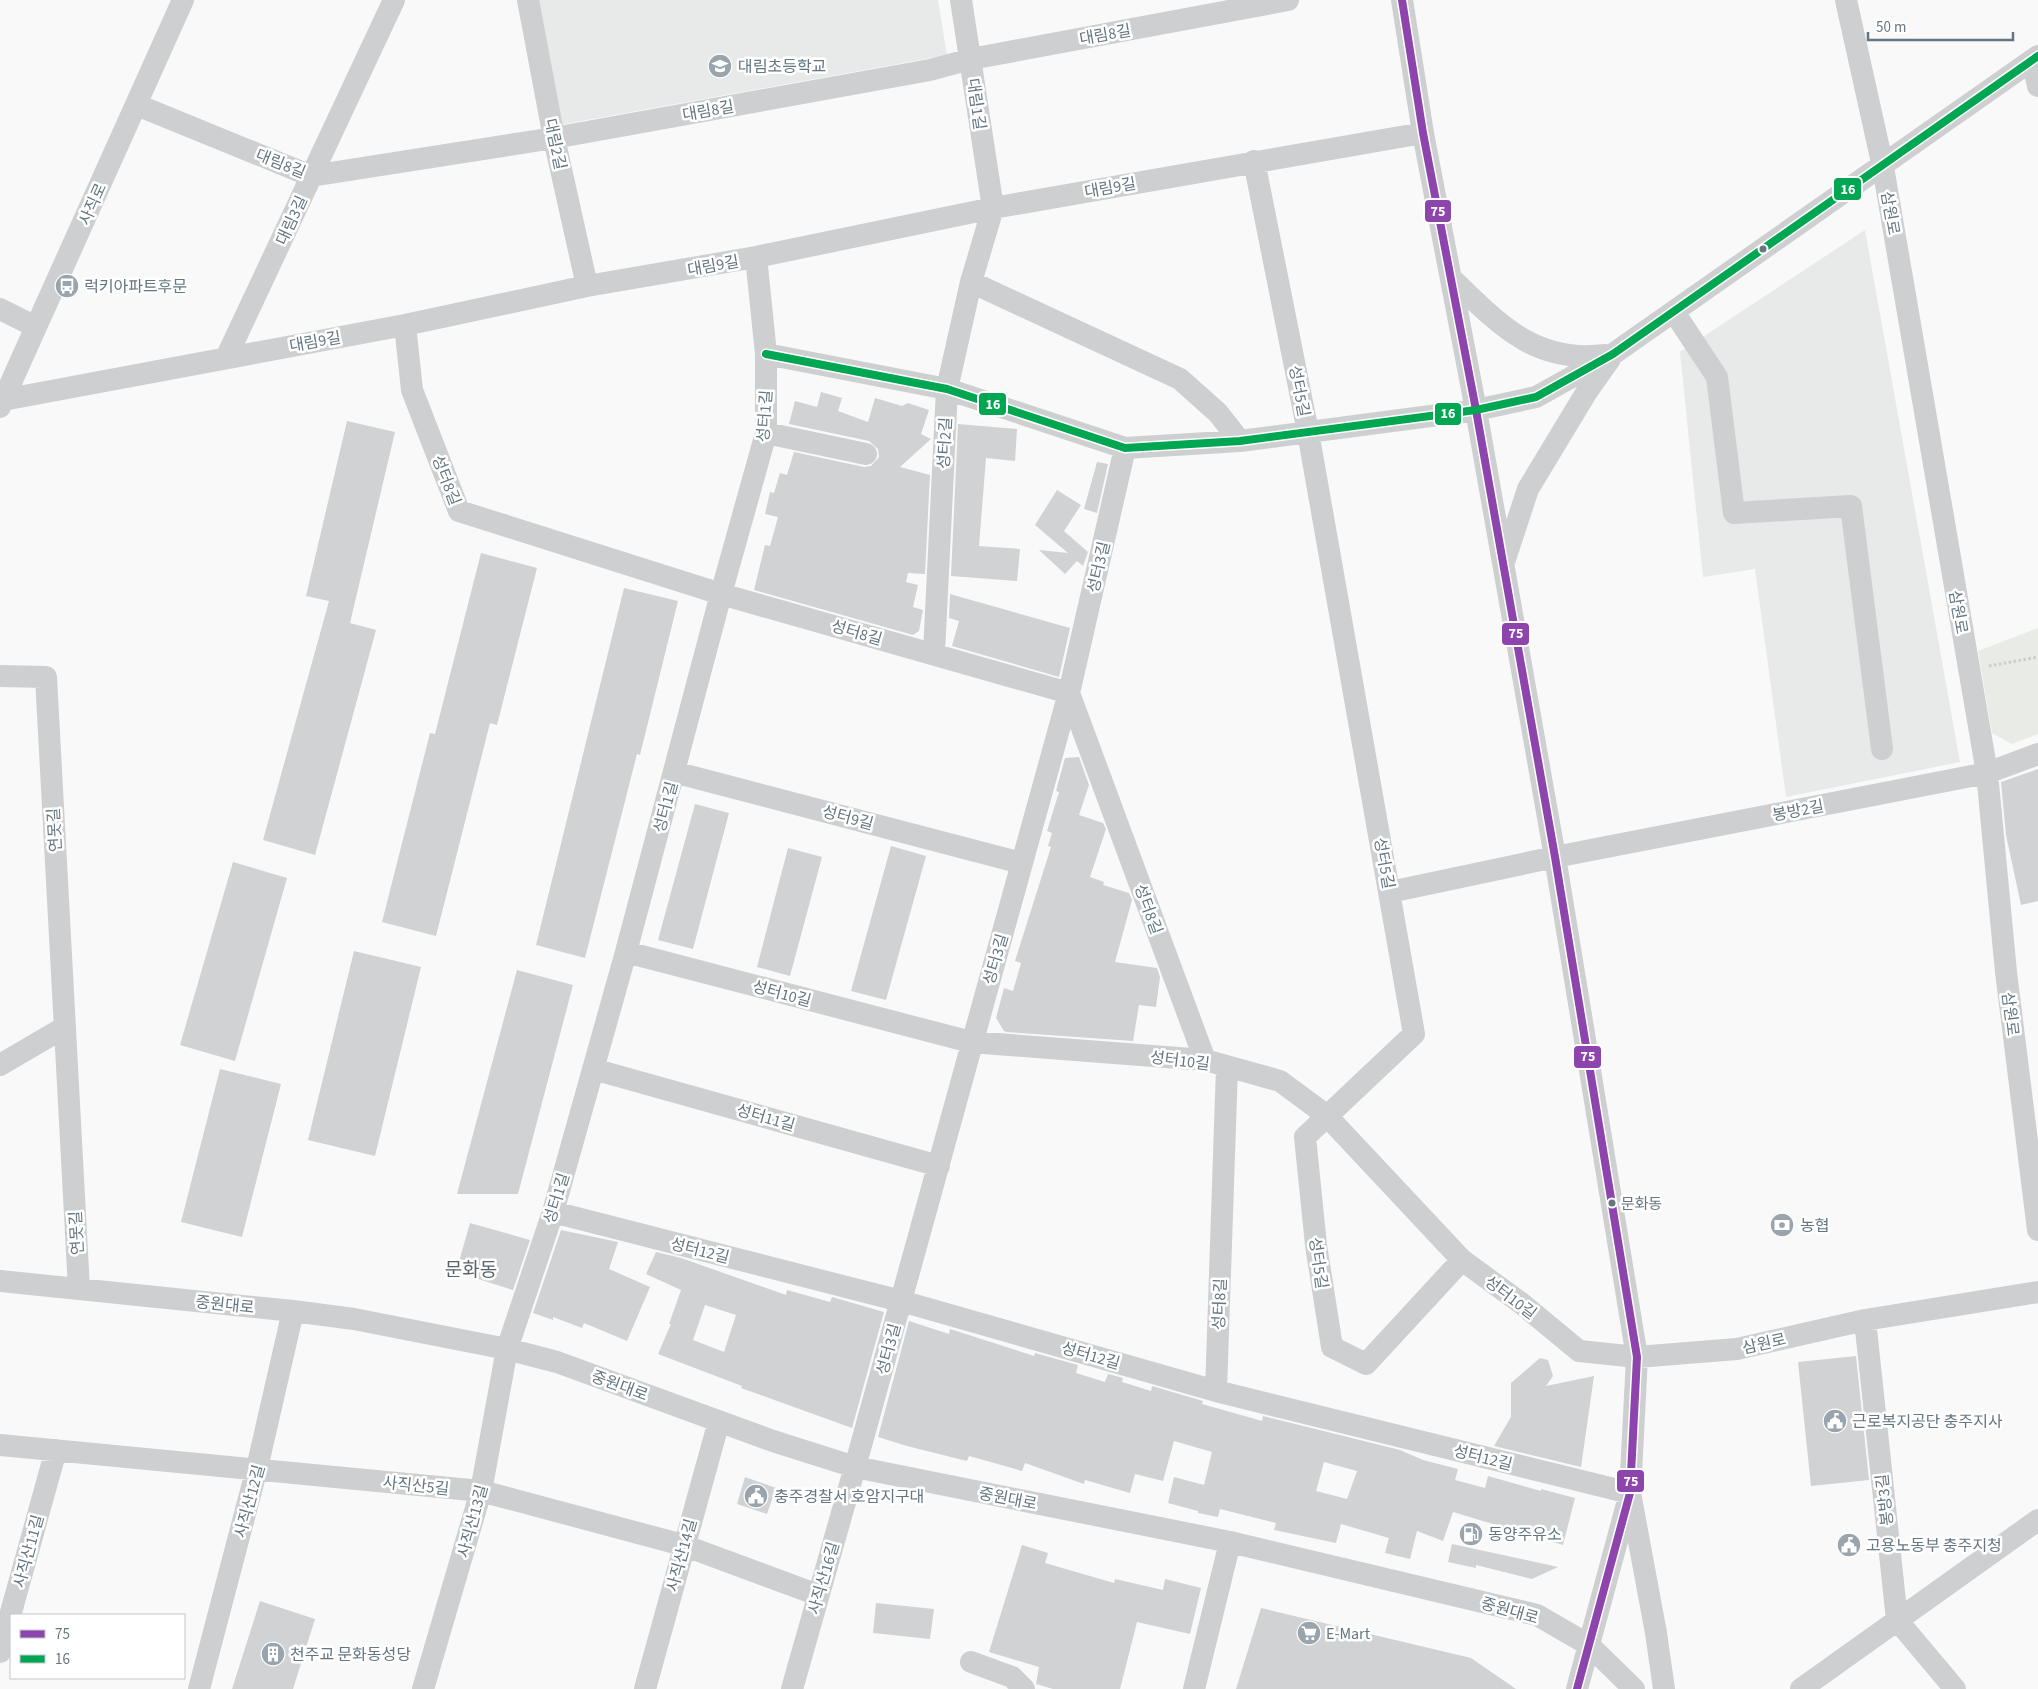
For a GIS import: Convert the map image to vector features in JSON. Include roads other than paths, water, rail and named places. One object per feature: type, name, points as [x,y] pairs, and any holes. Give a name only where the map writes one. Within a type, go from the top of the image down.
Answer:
[{"type":"street","name":"사직로","points":[[2,403],[183,0]]},
{"type":"street","name":"대림3길","points":[[226,358],[394,0]]},
{"type":"street","name":"대림2길","points":[[528,0],[554,138],[587,286]]},
{"type":"street","name":"대림1길","points":[[961,0],[993,208]]},
{"type":"street","name":"대림8길","points":[[137,105],[311,176],[554,138],[930,70],[971,59],[1288,0]]},
{"type":"street","points":[[1402,0],[1423,133],[1476,410],[1555,857],[1637,1357],[1630,1493],[1577,1689]]},
{"type":"street","name":"삼원로","points":[[1846,0],[1883,166],[1987,773],[2006,972],[2038,1230]]},
{"type":"street","points":[[766,354],[947,389],[1126,448],[1240,440],[1476,410],[1536,397],[1613,354],[2035,58],[2038,86]]},
{"type":"street","name":"대림9길","points":[[2,403],[226,358],[405,325],[587,286],[756,257],[993,208],[1423,133]]},
{"type":"street","name":"성터5길","points":[[1254,161],[1308,432],[1414,1034],[1326,1115],[1305,1137],[1316,1244],[1332,1347],[1366,1364],[1462,1260]]},
{"type":"street","name":"성터2길","points":[[934,653],[947,389],[971,282],[993,208]]},
{"type":"street","name":"성터1길","points":[[507,1349],[553,1212],[626,952],[721,594],[766,433],[766,354],[756,257]]},
{"type":"street","points":[[1451,278],[1512,333],[1546,352],[1580,358],[1613,354]]},
{"type":"street","points":[[971,282],[1180,380],[1218,413],[1240,440]]},
{"type":"street","points":[[0,309],[36,327]]},
{"type":"street","points":[[1674,312],[1717,377],[1734,513],[1851,506],[1882,749]]},
{"type":"street","name":"성터8길","points":[[405,325],[412,390],[458,511],[721,594],[934,653],[1069,693],[1205,1060]]},
{"type":"street","points":[[1503,565],[1528,489],[1564,427],[1613,354]]},
{"type":"street","points":[[766,433],[866,454]]},
{"type":"street","name":"성터3길","points":[[855,1467],[1069,693],[1126,448]]},
{"type":"street","name":"연못길","points":[[0,676],[46,678],[79,1289]]},
{"type":"street","name":"봉방2길","points":[[1390,892],[1555,857],[1987,773],[2038,754]]},
{"type":"street","name":"성터9길","points":[[674,772],[1021,863]]},
{"type":"street","name":"성터10길","points":[[626,952],[972,1042],[1205,1060],[1280,1081],[1326,1115],[1462,1260],[1520,1302],[1579,1352],[1637,1357]]},
{"type":"street","points":[[0,1065],[65,1027]]},
{"type":"street","name":"성터8길","points":[[1216,1391],[1227,1067]]},
{"type":"street","name":"성터11길","points":[[593,1069],[939,1166]]},
{"type":"street","name":"성터12길","points":[[553,1212],[901,1301],[1216,1391],[1630,1493]]},
{"type":"street","name":"중원대로","points":[[0,1281],[354,1319],[507,1349],[557,1362],[719,1421],[855,1467],[1230,1542],[1537,1615],[1588,1646],[1634,1689]]},
{"type":"street","name":"삼원로","points":[[1637,1357],[1737,1349],[1865,1320],[2038,1292]]},
{"type":"street","name":"사직산12길","points":[[199,1689],[257,1468],[293,1311]]},
{"type":"street","name":"봉방3길","points":[[1865,1320],[1897,1620]]},
{"type":"street","name":"사직산13길","points":[[423,1689],[481,1491],[507,1349]]},
{"type":"street","name":"사직산14길","points":[[645,1689],[683,1545],[719,1421]]},
{"type":"street","name":"사직산5길","points":[[0,1444],[481,1491],[683,1545],[818,1595]]},
{"type":"street","name":"사직산11길","points":[[11,1614],[56,1450]]},
{"type":"street","name":"사직산16길","points":[[792,1689],[855,1467]]},
{"type":"street","points":[[1630,1493],[1656,1633],[1664,1689]]},
{"type":"street","points":[[1801,1689],[2038,1520]]},
{"type":"street","points":[[1194,1689],[1230,1542]]},
{"type":"street","name":"사직산11길","points":[[0,1652],[10,1616]]},
{"type":"street","points":[[1897,1620],[1955,1689]]},
{"type":"street","points":[[971,1662],[1012,1677],[1024,1689]]},
{"type":"place","name":"대림초등학교","points":[[720,66]]},
{"type":"place","name":"럭키아파트후문","points":[[67,286]]},
{"type":"place","name":"문화동","points":[[1612,1203]]},
{"type":"place","name":"농협","points":[[1782,1225]]},
{"type":"place","name":"근로복지공단 충주지사","points":[[1835,1421]]},
{"type":"place","name":"충주경찰서 호암지구대","points":[[756,1496]]},
{"type":"place","name":"동양주유소","points":[[1471,1534]]},
{"type":"place","name":"고용노동부 충주지청","points":[[1849,1545]]},
{"type":"place","name":"E-Mart","points":[[1309,1633]]},
{"type":"place","name":"천주교 문화동성당","points":[[273,1654]]},
{"type":"district","name":"문화동","points":[[471,1269]]}]
